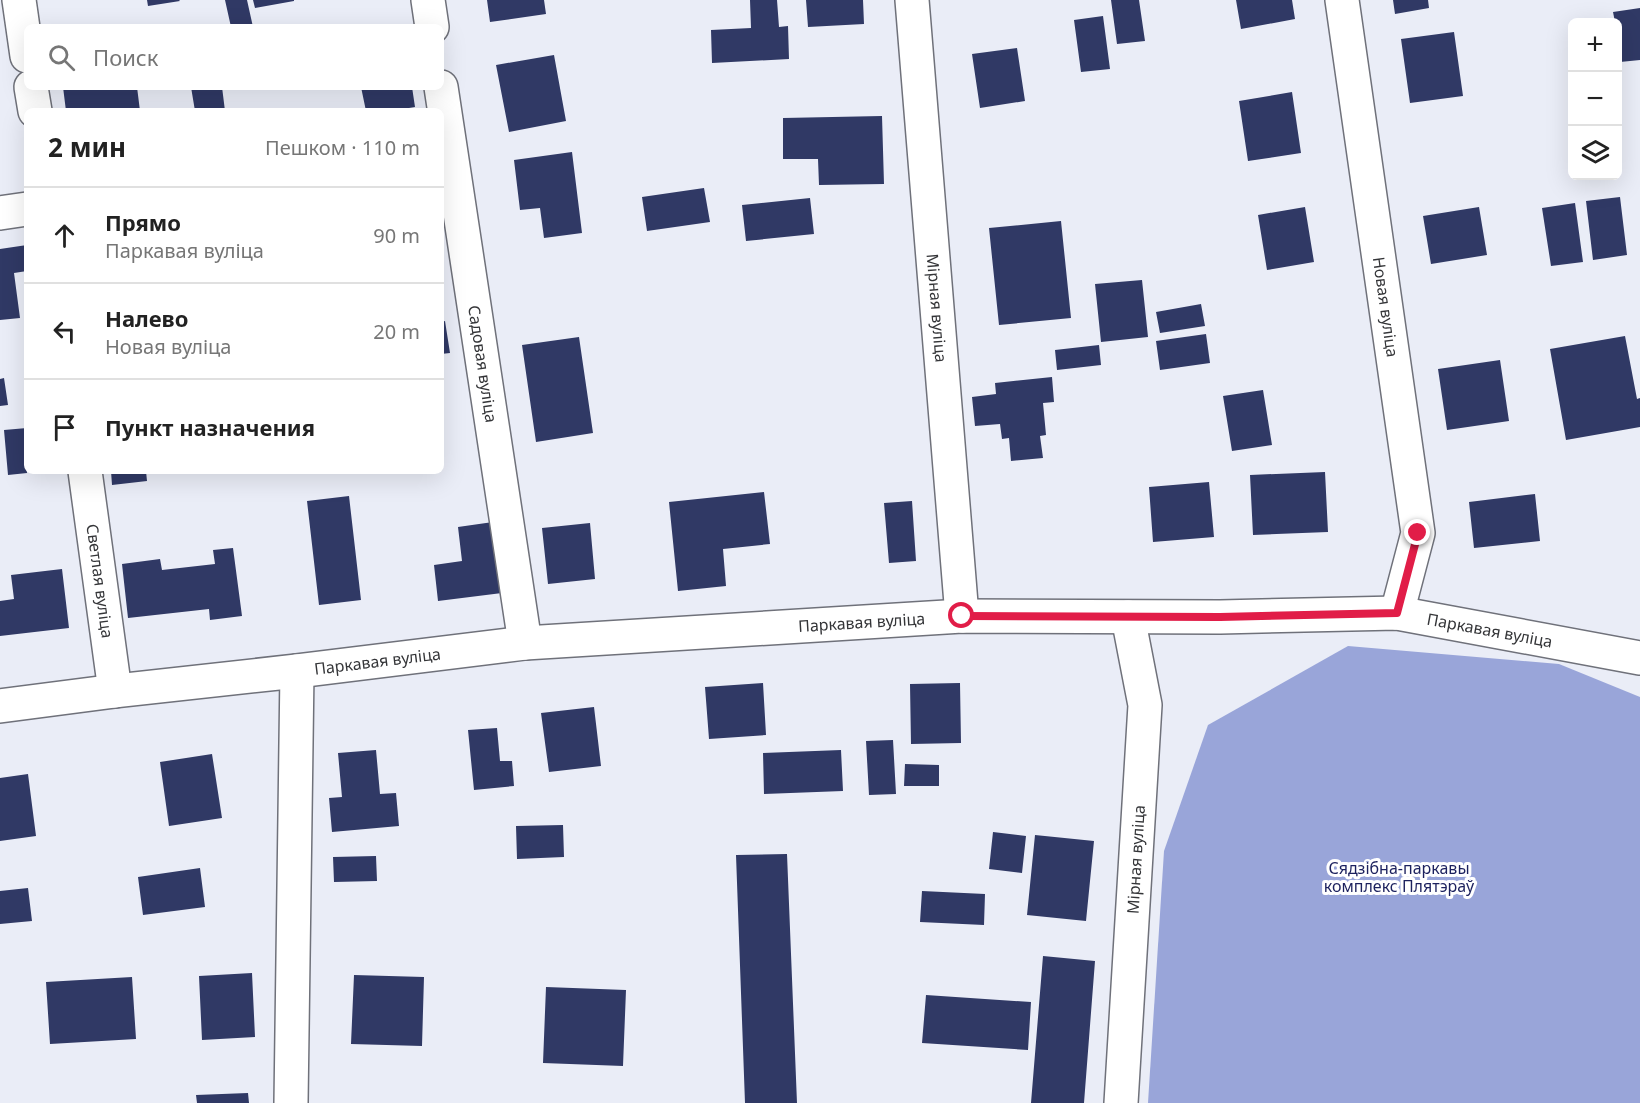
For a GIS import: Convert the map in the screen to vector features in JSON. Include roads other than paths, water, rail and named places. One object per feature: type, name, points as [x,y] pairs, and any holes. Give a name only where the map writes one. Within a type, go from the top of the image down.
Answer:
[{"type":"street","points":[[19,0],[24,35]]},
{"type":"street","points":[[428,0],[432,24]]},
{"type":"street","name":"Мірная вуліца","points":[[912,0],[962,616]]},
{"type":"street","name":"Новая вуліца","points":[[1342,0],[1418,533],[1397,613]]},
{"type":"street","points":[[32,90],[35,108]]},
{"type":"street","name":"Садовая вуліца","points":[[441,90],[525,643]]},
{"type":"street","points":[[0,213],[24,209]]},
{"type":"street","name":"Светлая вуліца","points":[[85,474],[114,691]]},
{"type":"street","name":"Паркавая вуліца","points":[[0,706],[525,643],[962,616],[1397,613],[1640,658]]},
{"type":"street","name":"Мірная вуліца","points":[[1121,1103],[1145,705],[1128,616]]},
{"type":"street","name":"Паркавая вуліца","points":[[291,1103],[297,671]]},
{"type":"park label","name":"Сядзібна-паркавы комплекс Плятэраў","points":[[1399,877]]}]
